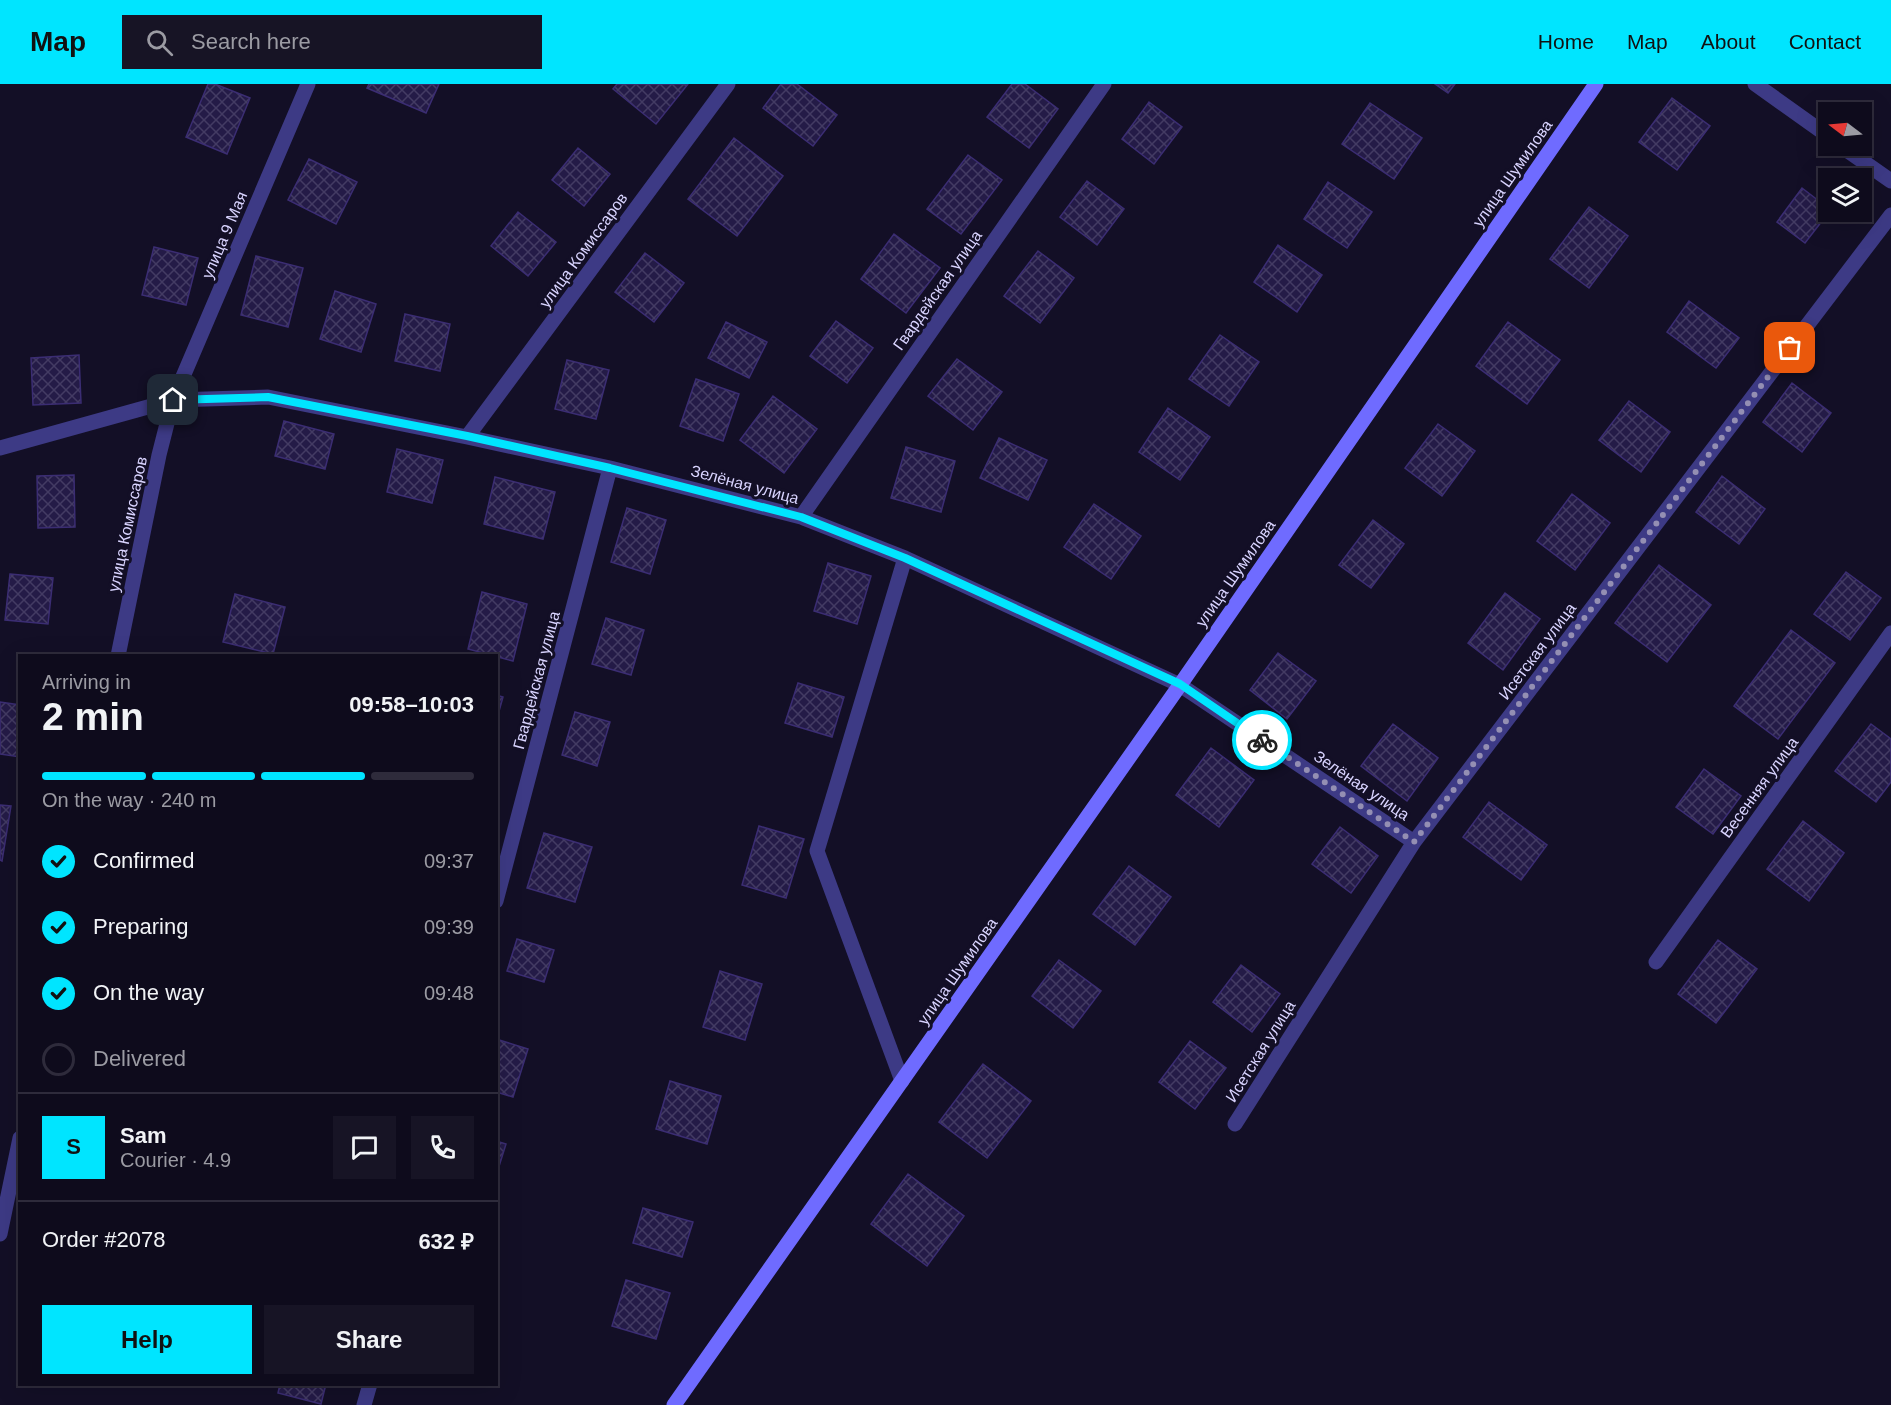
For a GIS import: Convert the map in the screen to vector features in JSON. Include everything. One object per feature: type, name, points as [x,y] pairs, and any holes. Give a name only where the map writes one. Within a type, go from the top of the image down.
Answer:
[{"type":"street","name":"улица 9 Мая","points":[[173,400],[308,84]]},
{"type":"street","name":"улица Комиссаров","points":[[467,436],[728,84]]},
{"type":"street","name":"Гвардейская улица","points":[[801,517],[1104,84]]},
{"type":"street","name":"улица Шумилова","points":[[674,1405],[1180,684],[1596,84]]},
{"type":"street","points":[[1755,84],[1818,129]]},
{"type":"street","points":[[1855,156],[1891,181]]},
{"type":"street","name":"Исетская улица","points":[[1235,1124],[1414,842],[1891,215]]},
{"type":"street","name":"Зелёная улица","points":[[0,448],[173,400],[268,397],[467,436],[610,468],[801,517],[905,558],[1180,684],[1414,842]]},
{"type":"street","name":"улица Комиссаров","points":[[118,654],[159,455],[173,400]]},
{"type":"street","name":"Гвардейская улица","points":[[498,893],[610,468]]},
{"type":"street","points":[[902,1081],[817,851],[905,558]]},
{"type":"street","name":"Весенняя улица","points":[[1656,962],[1891,633]]},
{"type":"street","points":[[0,1234],[18,1148]]},
{"type":"street","points":[[364,1405],[369,1386]]},
{"type":"building","points":[[208,84],[215,84],[250,98],[227,154],[186,137]]},
{"type":"building","points":[[369,84],[439,84],[426,113],[367,88]]},
{"type":"building","points":[[617,84],[688,84],[656,124],[613,89]]},
{"type":"building","points":[[781,84],[797,84],[837,115],[813,146],[763,108]]},
{"type":"building","points":[[1012,84],[1025,84],[1058,109],[1029,148],[987,117]]},
{"type":"building","points":[[1435,84],[1455,84],[1448,93]]},
{"type":"building","points":[[1672,98],[1710,126],[1677,170],[1639,142]]},
{"type":"building","points":[[1149,102],[1182,127],[1154,164],[1122,139]]},
{"type":"building","points":[[1370,103],[1422,138],[1394,179],[1342,144]]},
{"type":"building","points":[[734,138],[783,176],[737,236],[688,199]]},
{"type":"building","points":[[578,148],[610,174],[584,206],[552,180]]},
{"type":"building","points":[[968,155],[1002,180],[961,234],[927,209]]},
{"type":"building","points":[[309,159],[357,182],[336,224],[288,200]]},
{"type":"building","points":[[1087,181],[1124,209],[1097,245],[1060,217]]},
{"type":"building","points":[[1328,182],[1372,212],[1347,248],[1304,219]]},
{"type":"building","points":[[1802,188],[1818,200],[1818,222],[1821,222],[1805,243],[1777,222]]},
{"type":"building","points":[[1589,207],[1628,236],[1589,288],[1550,259]]},
{"type":"building","points":[[518,212],[556,242],[528,276],[491,246]]},
{"type":"building","points":[[894,234],[940,268],[906,313],[861,279]]},
{"type":"building","points":[[1278,245],[1322,275],[1297,312],[1254,282]]},
{"type":"building","points":[[154,247],[198,258],[186,305],[142,295]]},
{"type":"building","points":[[1038,251],[1074,278],[1040,323],[1004,296]]},
{"type":"building","points":[[645,253],[684,283],[654,322],[615,292]]},
{"type":"building","points":[[256,256],[303,268],[288,327],[241,315]]},
{"type":"building","points":[[335,291],[376,304],[361,352],[320,339]]},
{"type":"building","points":[[1689,301],[1739,338],[1716,368],[1667,332]]},
{"type":"building","points":[[405,314],[450,324],[440,371],[395,361]]},
{"type":"building","points":[[836,321],[873,348],[847,383],[810,356]]},
{"type":"building","points":[[726,322],[767,342],[749,378],[708,358]]},
{"type":"building","points":[[1508,322],[1560,360],[1527,404],[1476,366]]},
{"type":"building","points":[[1220,335],[1259,362],[1229,406],[1189,379]]},
{"type":"building","points":[[79,355],[81,403],[33,405],[31,358]]},
{"type":"building","points":[[957,359],[1002,392],[973,430],[928,396]]},
{"type":"building","points":[[567,360],[609,370],[596,419],[555,409]]},
{"type":"building","points":[[696,379],[739,394],[723,441],[680,426]]},
{"type":"building","points":[[1792,383],[1831,413],[1802,452],[1763,422]]},
{"type":"building","points":[[773,396],[817,429],[784,473],[740,440]]},
{"type":"building","points":[[1629,401],[1670,432],[1641,472],[1599,440]]},
{"type":"building","points":[[1168,408],[1210,437],[1180,480],[1139,452]]},
{"type":"building","points":[[284,421],[334,434],[325,469],[275,456]]},
{"type":"building","points":[[1438,424],[1475,451],[1442,496],[1405,468]]},
{"type":"building","points":[[999,438],[1047,460],[1028,500],[980,478]]},
{"type":"building","points":[[906,447],[955,461],[941,512],[891,498]]},
{"type":"building","points":[[397,449],[443,460],[432,503],[387,492]]},
{"type":"building","points":[[74,475],[75,527],[38,528],[37,476]]},
{"type":"building","points":[[1722,476],[1765,509],[1739,544],[1696,512]]},
{"type":"building","points":[[495,477],[555,492],[543,539],[484,524]]},
{"type":"building","points":[[1572,494],[1610,523],[1575,570],[1537,541]]},
{"type":"building","points":[[1094,504],[1141,536],[1111,579],[1064,547]]},
{"type":"building","points":[[627,508],[666,520],[650,574],[611,562]]},
{"type":"building","points":[[1373,520],[1404,544],[1371,588],[1339,565]]},
{"type":"building","points":[[828,563],[871,576],[857,624],[814,611]]},
{"type":"building","points":[[1659,565],[1711,605],[1667,662],[1615,623]]},
{"type":"building","points":[[1846,572],[1881,598],[1850,640],[1814,614]]},
{"type":"building","points":[[10,574],[53,578],[48,624],[5,620]]},
{"type":"building","points":[[482,592],[527,604],[513,661],[498,657],[498,654],[487,654],[468,649]]},
{"type":"building","points":[[1505,593],[1540,619],[1503,670],[1468,643]]},
{"type":"building","points":[[235,594],[285,607],[273,654],[223,642]]},
{"type":"building","points":[[606,618],[644,630],[631,675],[592,664]]},
{"type":"building","points":[[1791,630],[1835,663],[1778,739],[1734,706]]},
{"type":"building","points":[[1278,653],[1316,681],[1287,719],[1250,690]]},
{"type":"building","points":[[798,683],[844,697],[832,737],[785,723]]},
{"type":"building","points":[[498,696],[503,697],[498,715]]},
{"type":"building","points":[[0,702],[18,705],[18,757],[0,754]]},
{"type":"building","points":[[575,712],[610,722],[597,766],[562,755]]},
{"type":"building","points":[[1393,724],[1438,758],[1407,801],[1361,766]]},
{"type":"building","points":[[1871,724],[1891,739],[1891,782],[1876,802],[1835,771]]},
{"type":"building","points":[[1211,748],[1254,780],[1219,827],[1176,795]]},
{"type":"building","points":[[1704,769],[1741,796],[1713,834],[1676,807]]},
{"type":"building","points":[[1489,802],[1547,845],[1521,880],[1463,837]]},
{"type":"building","points":[[0,805],[11,806],[2,861],[0,860]]},
{"type":"building","points":[[1803,821],[1844,853],[1809,901],[1767,869]]},
{"type":"building","points":[[759,826],[804,839],[786,898],[742,885]]},
{"type":"building","points":[[1340,827],[1378,856],[1351,893],[1312,864]]},
{"type":"building","points":[[544,833],[592,847],[575,902],[527,888]]},
{"type":"building","points":[[1129,866],[1171,897],[1135,945],[1093,914]]},
{"type":"building","points":[[517,939],[554,950],[544,982],[507,971]]},
{"type":"building","points":[[1718,940],[1757,969],[1716,1023],[1678,994]]},
{"type":"building","points":[[1059,960],[1101,991],[1073,1028],[1032,996]]},
{"type":"building","points":[[1241,965],[1280,994],[1252,1032],[1213,1002]]},
{"type":"building","points":[[720,971],[762,984],[745,1040],[703,1027]]},
{"type":"building","points":[[498,1040],[528,1049],[513,1097],[498,1093]]},
{"type":"building","points":[[1190,1041],[1226,1068],[1195,1109],[1159,1082]]},
{"type":"building","points":[[983,1064],[1031,1101],[987,1158],[939,1122]]},
{"type":"building","points":[[670,1081],[721,1096],[707,1144],[656,1129]]},
{"type":"building","points":[[498,1142],[506,1144],[498,1170]]},
{"type":"building","points":[[908,1174],[964,1216],[927,1266],[871,1224]]},
{"type":"building","points":[[643,1208],[693,1222],[682,1257],[633,1243]]},
{"type":"building","points":[[626,1280],[670,1293],[656,1339],[612,1326]]},
{"type":"building","points":[[280,1386],[326,1386],[321,1404],[278,1393]]},
{"type":"way so far","points":[[1262,740],[1414,842],[1790,348]]},
{"type":"route","points":[[173,400],[268,397],[467,436],[610,468],[801,517],[905,558],[1180,684],[1262,740]]}]
